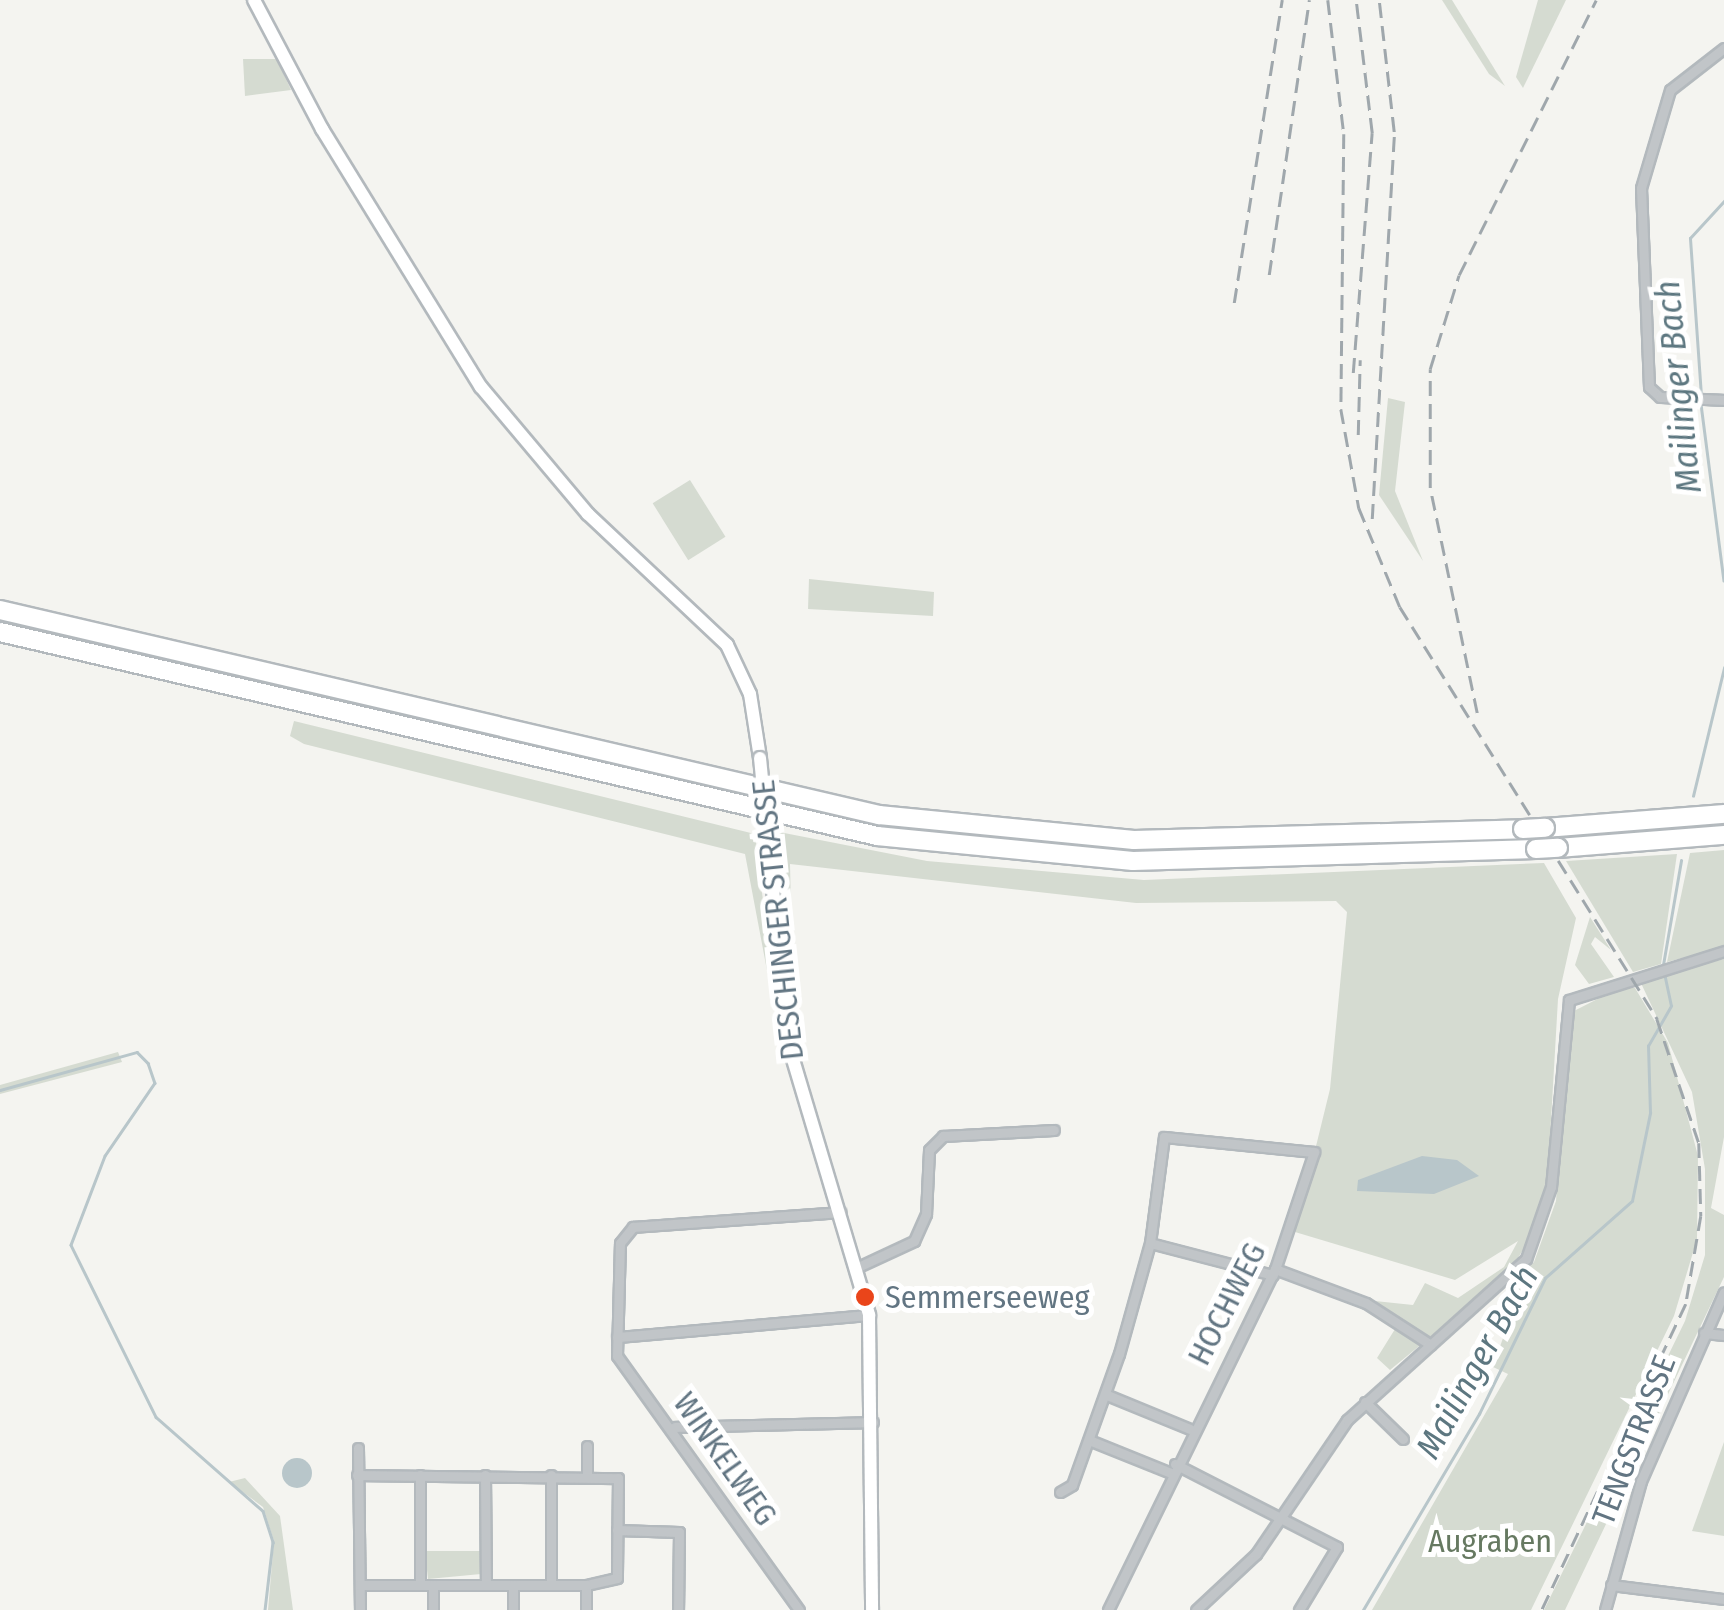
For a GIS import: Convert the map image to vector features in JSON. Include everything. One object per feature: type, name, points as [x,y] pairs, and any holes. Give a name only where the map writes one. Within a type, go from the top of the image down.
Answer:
[{"type":"highway","points":[[0,610],[879,815],[1152,840],[1545,828],[1724,814]]},
{"type":"highway","points":[[0,632],[876,836],[1152,862],[1558,848],[1724,835]]},
{"type":"street","name":"DESCHINGER STRASSE","points":[[254,0],[481,387],[588,514],[726,645],[750,694],[789,1046],[858,1267],[869,1315],[872,1610]]},
{"type":"street","points":[[1724,48],[1670,90],[1644,162],[1652,393],[1724,400]]},
{"type":"street","points":[[1196,1610],[1233,1583],[1365,1402],[1509,1280],[1536,1238],[1554,1167],[1562,1016],[1576,994],[1724,951]]},
{"type":"street","points":[[858,1267],[914,1241],[926,1214],[929,1150],[943,1136],[1054,1130]]},
{"type":"street","name":"HOCHWEG","points":[[1108,1610],[1190,1429],[1274,1272],[1314,1152],[1164,1137],[1150,1243]]},
{"type":"street","points":[[840,1212],[633,1227],[620,1243],[617,1337],[869,1315]]},
{"type":"street","points":[[1060,1492],[1089,1440],[1107,1394],[1150,1243],[1274,1272],[1366,1303],[1431,1345]]},
{"type":"street","name":"TENGSTRASSE","points":[[1606,1610],[1641,1481],[1724,1292]]},
{"type":"street","points":[[1704,1333],[1724,1335]]},
{"type":"street","name":"WINKELWEG","points":[[617,1337],[617,1356],[674,1427],[799,1610]]},
{"type":"street","points":[[1107,1394],[1190,1429]]},
{"type":"street","points":[[1365,1402],[1403,1439]]},
{"type":"street","points":[[674,1427],[873,1422]]},
{"type":"street","points":[[1089,1440],[1282,1514],[1336,1547],[1299,1610]]},
{"type":"street","points":[[587,1446],[587,1475]]},
{"type":"street","points":[[358,1448],[360,1610]]},
{"type":"street","points":[[357,1475],[618,1478],[617,1578],[586,1585],[360,1586]]},
{"type":"street","points":[[420,1475],[420,1585]]},
{"type":"street","points":[[485,1475],[486,1585]]},
{"type":"street","points":[[551,1475],[551,1585]]},
{"type":"street","points":[[618,1530],[679,1532],[678,1610]]},
{"type":"street","points":[[1611,1584],[1724,1600]]},
{"type":"street","points":[[432,1585],[432,1610]]},
{"type":"street","points":[[513,1610],[514,1585]]},
{"type":"street","points":[[586,1585],[586,1610]]},
{"type":"green space","points":[[1442,0],[1452,0],[1505,86],[1489,74]]},
{"type":"green space","points":[[1538,0],[1566,0],[1523,88],[1516,77]]},
{"type":"green space","points":[[243,59],[277,59],[291,90],[245,96]]},
{"type":"green space","points":[[1388,398],[1405,402],[1395,491],[1423,561],[1379,495]]},
{"type":"green space","points":[[690,480],[726,537],[688,560],[653,503]]},
{"type":"green space","points":[[809,579],[934,592],[933,616],[808,609]]},
{"type":"green space","points":[[294,721],[755,834],[779,1034],[745,854],[304,744],[290,736]]},
{"type":"green space","points":[[774,831],[927,861],[1144,880],[1544,863],[1576,918],[1558,999],[1547,1190],[1531,1238],[1508,1273],[1390,1370],[1377,1358],[1400,1321],[1375,1301],[1413,1305],[1425,1283],[1458,1298],[1504,1267],[1518,1241],[1455,1280],[1295,1232],[1330,1089],[1347,912],[1336,901],[1136,903],[790,864],[794,1040]]},
{"type":"green space","points":[[1724,850],[1724,947],[1667,962],[1690,853]]},
{"type":"green space","points":[[1677,854],[1661,964],[1633,972],[1566,861]]},
{"type":"green space","points":[[1590,917],[1611,950],[1595,937],[1591,944],[1614,977],[1589,984],[1575,965]]},
{"type":"green space","points":[[1724,959],[1724,1137],[1711,1208],[1724,1215],[1724,1277],[1565,1610],[1544,1610],[1685,1321],[1705,1255],[1705,1169],[1692,1092],[1640,981]]},
{"type":"green space","name":"Augraben","points":[[1623,986],[1635,988],[1668,1043],[1698,1156],[1697,1239],[1674,1316],[1531,1610],[1372,1610],[1508,1374],[1493,1367],[1514,1306],[1498,1300],[1534,1262],[1556,1201],[1570,1013]]},
{"type":"green space","points":[[118,1052],[122,1062],[0,1094],[0,1085]]},
{"type":"green space","points":[[1724,1442],[1724,1536],[1692,1531]]},
{"type":"green space","points":[[245,1478],[280,1516],[293,1610],[268,1610],[274,1541],[263,1507],[229,1482]]},
{"type":"green space","points":[[425,1551],[482,1551],[481,1574],[428,1579]]},
{"type":"shaded area","points":[[1422,1156],[1457,1160],[1479,1176],[1434,1194],[1357,1191],[1358,1180]]},
{"type":"shaded area","points":[[297,1458],[308,1462],[312,1473],[308,1484],[297,1488],[286,1484],[282,1473],[286,1462]]},
{"type":"waterway","name":"Mailinger Bach","points":[[1701,396],[1690,238],[1724,201]]},
{"type":"waterway","name":"Mailinger Bach","points":[[1701,404],[1724,581]]},
{"type":"waterway","name":"Mailinger Bach","points":[[1693,796],[1724,668]]},
{"type":"waterway","name":"Mailinger Bach","points":[[1663,965],[1681,861]]},
{"type":"waterway","name":"Mailinger Bach","points":[[1363,1610],[1479,1414],[1545,1278],[1632,1201],[1650,1113],[1648,1046],[1671,1006],[1664,973]]},
{"type":"waterway","points":[[0,1090],[137,1052],[148,1063],[155,1083],[105,1156],[71,1245],[156,1417],[263,1511],[273,1542],[265,1610]]},
{"type":"railway","points":[[1234,303],[1282,0]]},
{"type":"railway","points":[[1269,275],[1309,0]]},
{"type":"railway","points":[[1328,0],[1344,134],[1341,409],[1359,508],[1400,607],[1657,1019],[1699,1143],[1701,1216],[1686,1304],[1542,1610]]},
{"type":"railway","points":[[1353,373],[1372,133],[1356,0]]},
{"type":"railway","points":[[1372,519],[1394,132],[1379,0]]},
{"type":"railway","points":[[1477,713],[1430,488],[1430,369],[1459,275],[1596,0]]},
{"type":"railway","points":[[1358,435],[1360,360]]},
{"type":"place","name":"Semmerseeweg","points":[[865,1297]]}]
